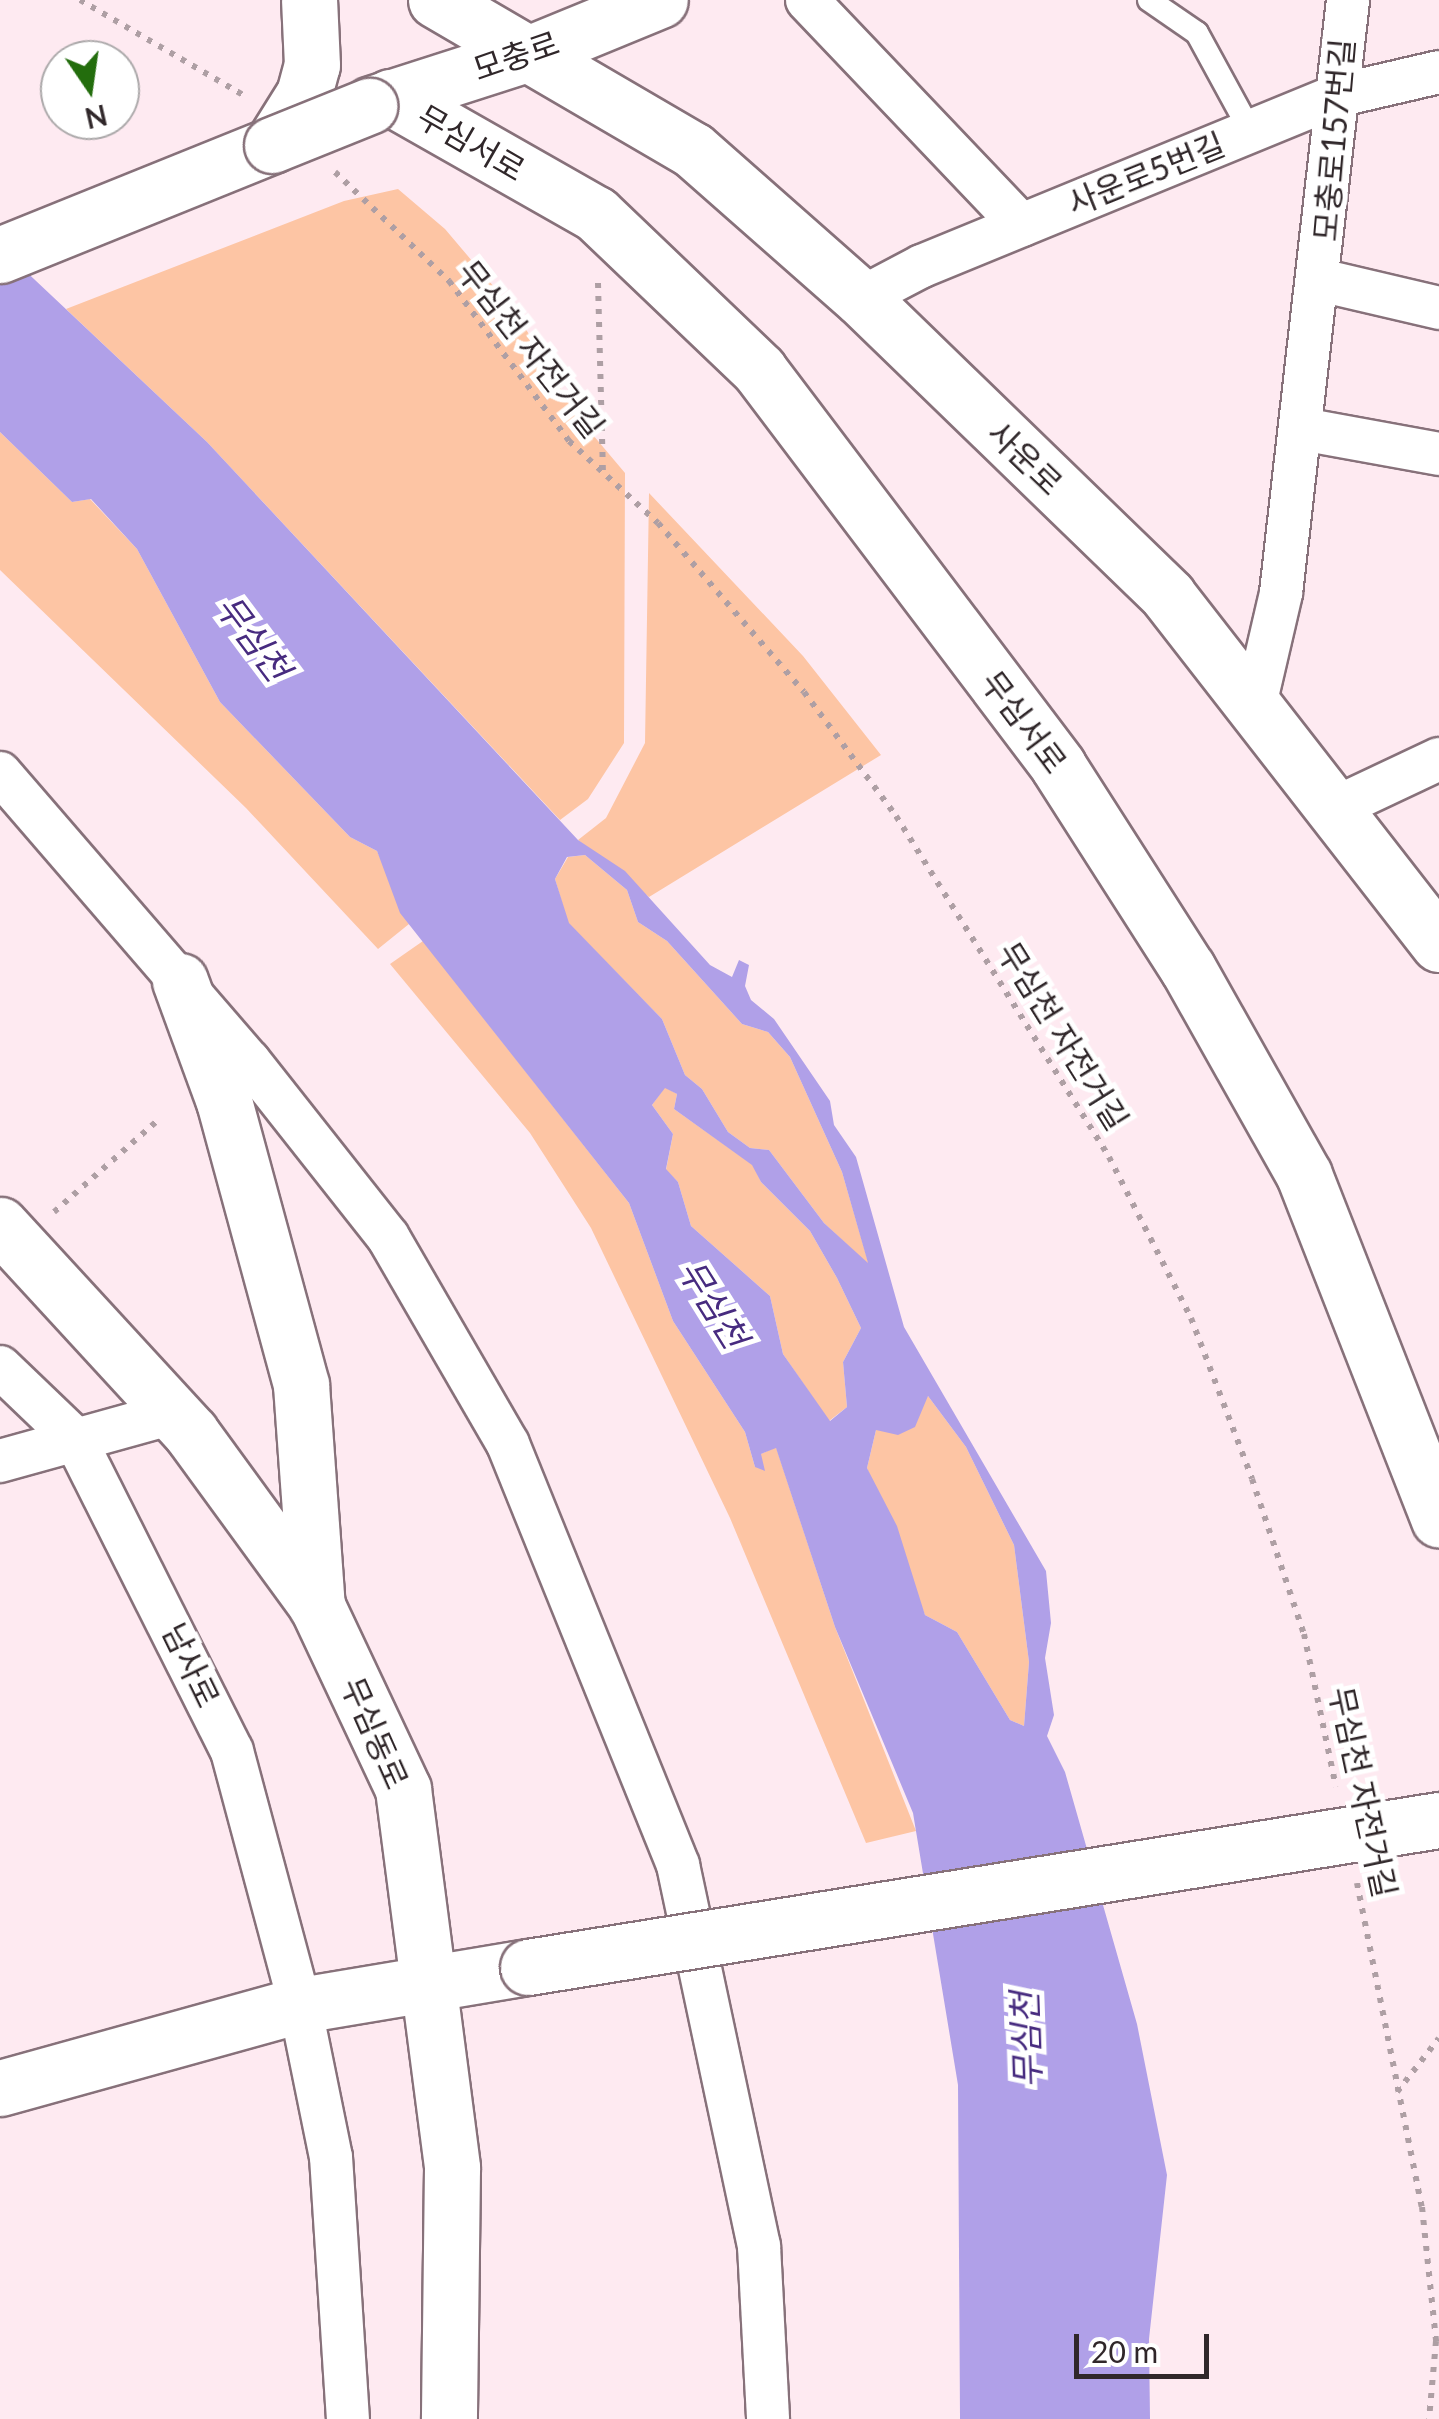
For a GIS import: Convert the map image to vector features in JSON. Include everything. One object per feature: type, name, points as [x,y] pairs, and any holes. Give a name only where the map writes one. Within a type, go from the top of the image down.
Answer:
[{"type":"street","points":[[266,126],[304,94],[312,66],[309,0]]},
{"type":"street","points":[[436,0],[534,52]]},
{"type":"street","name":"모충로","points":[[0,255],[266,126],[379,101],[534,52],[660,0]]},
{"type":"street","points":[[808,0],[1021,225]]},
{"type":"street","name":"모충로157번길","points":[[1255,705],[1280,593],[1302,429],[1348,0]]},
{"type":"street","name":"사운로","points":[[534,52],[694,150],[861,298],[1168,596],[1439,944]]},
{"type":"street","name":"사운로5번길","points":[[861,298],[1021,225],[1336,96],[1439,72]]},
{"type":"street","name":"무심서로","points":[[379,101],[596,214],[758,370],[1088,813],[1188,969],[1304,1175],[1439,1520]]},
{"type":"street","name":"모충로157번길","points":[[1320,280],[1439,308]]},
{"type":"street","points":[[1302,429],[1439,454]]},
{"type":"street","points":[[1335,808],[1439,759]]},
{"type":"street","points":[[0,773],[180,981],[388,1237],[508,1444],[678,1865],[759,2246],[768,2419]]},
{"type":"street","points":[[180,981],[224,1101],[301,1385],[317,1606]]},
{"type":"street","name":"무심동로","points":[[9,1235],[172,1413],[317,1606],[403,1790],[452,2168],[449,2419]]},
{"type":"street","name":"남사로","points":[[0,1366],[74,1439],[232,1751],[300,2004],[331,2157],[348,2419]]},
{"type":"street","points":[[0,1461],[172,1413]]},
{"type":"street","points":[[0,2088],[300,2004],[1439,1820]]},
{"type":"lane","points":[[1149,0],[1197,34],[1251,132]]},
{"type":"path","points":[[80,0],[232,85],[266,126]]},
{"type":"path","name":"무심천 자전거길","points":[[328,166],[449,280],[535,401],[603,477],[658,524],[804,692],[896,816],[1109,1157],[1191,1318],[1252,1479],[1304,1634],[1340,1804]]},
{"type":"path","points":[[596,214],[603,477]]},
{"type":"path","points":[[9,1235],[158,1120]]},
{"type":"path","name":"무심천 자전거길","points":[[1356,1878],[1396,2093],[1422,2207],[1436,2341],[1429,2419]]},
{"type":"path","points":[[1396,2093],[1439,2038]]},
{"type":"shaded area","points":[[398,189],[445,229],[517,314],[577,416],[625,473],[624,743],[588,799],[560,820],[207,442],[66,309],[344,201]]},
{"type":"shaded area","points":[[0,432],[72,502],[90,499],[137,549],[220,702],[350,837],[377,851],[409,924],[378,949],[246,808],[0,570]]},
{"type":"shaded area","points":[[649,493],[803,656],[881,755],[649,897],[578,840],[606,818],[645,743]]},
{"type":"shaded area","points":[[585,855],[627,890],[638,922],[667,941],[742,1024],[768,1032],[790,1057],[842,1172],[869,1265],[824,1223],[769,1150],[750,1148],[728,1132],[702,1089],[685,1075],[662,1019],[568,923],[555,879],[568,857]]},
{"type":"shaded area","points":[[423,941],[629,1203],[673,1321],[745,1432],[755,1467],[761,1454],[776,1447],[835,1627],[916,1831],[866,1843],[730,1518],[591,1228],[530,1133],[390,964]]},
{"type":"shaded area","points":[[665,1087],[677,1094],[674,1109],[753,1165],[761,1182],[810,1231],[837,1278],[861,1328],[843,1362],[847,1407],[829,1421],[783,1354],[770,1296],[691,1226],[678,1182],[666,1170],[673,1134],[652,1105]]},
{"type":"shaded area","points":[[928,1396],[966,1447],[1014,1545],[1029,1662],[1024,1726],[1010,1720],[957,1632],[925,1615],[867,1468],[876,1430]]},
{"type":"water","name":"무심천","points":[[0,247],[207,442],[578,840],[625,871],[710,965],[732,977],[739,960],[749,965],[745,986],[751,1000],[774,1019],[830,1101],[834,1125],[856,1157],[904,1327],[1046,1571],[1051,1623],[1045,1658],[1054,1715],[1047,1736],[1065,1772],[1137,2024],[1167,2175],[1149,2339],[1150,2419],[960,2419],[958,2085],[913,1813],[835,1627],[776,1448],[761,1454],[765,1471],[755,1467],[745,1432],[673,1321],[629,1203],[400,913],[377,851],[350,837],[220,702],[137,549],[91,499],[72,502],[0,432]],"holes":[[[585,855],[627,890],[638,922],[667,941],[742,1024],[768,1032],[790,1057],[842,1172],[868,1263],[824,1223],[769,1150],[750,1148],[728,1132],[702,1089],[685,1075],[662,1019],[569,923],[555,879],[567,857]],[[665,1088],[677,1094],[674,1109],[752,1165],[761,1182],[810,1231],[837,1278],[861,1328],[843,1362],[847,1407],[830,1421],[783,1354],[770,1296],[691,1226],[678,1182],[666,1169],[673,1134],[652,1105]],[[928,1396],[966,1447],[1014,1545],[1029,1662],[1024,1726],[1010,1720],[957,1632],[925,1615],[897,1526],[867,1468],[876,1430],[898,1435],[915,1427]]]}]
